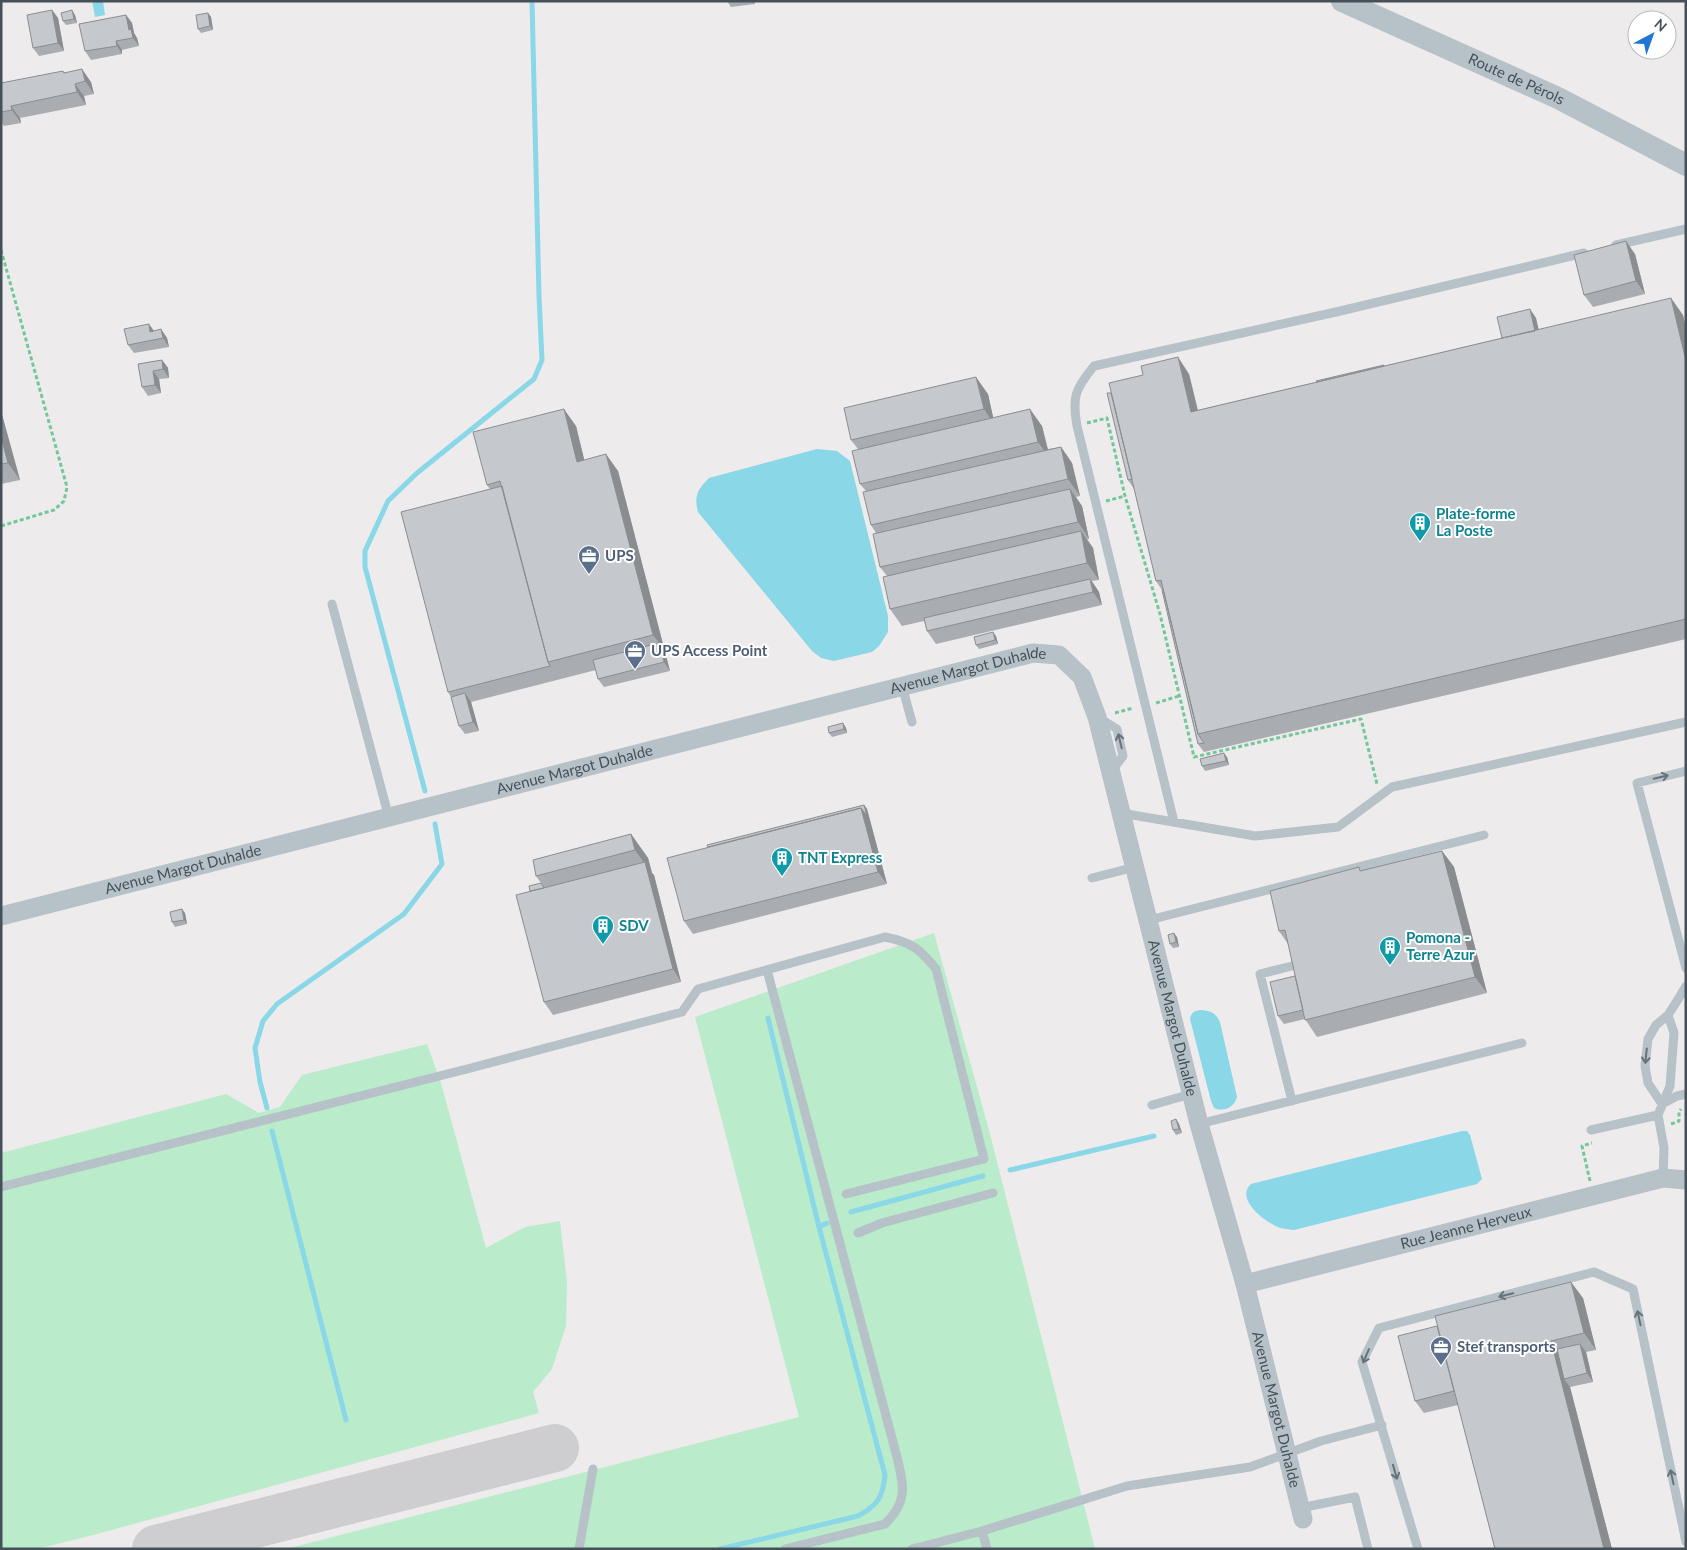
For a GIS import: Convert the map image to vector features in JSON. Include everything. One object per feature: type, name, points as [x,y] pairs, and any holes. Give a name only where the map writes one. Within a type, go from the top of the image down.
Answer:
[{"type":"street","name":"Route de Pérols","points":[[1342,1],[1558,98],[1686,165]]},
{"type":"street","name":"Avenue Margot Duhalde","points":[[1,916],[1033,653],[1059,655],[1082,677],[1097,717],[1191,1094],[1245,1284],[1302,1513]]},
{"type":"street","name":"Rue Jeanne Herveux","points":[[1245,1284],[1663,1178],[1686,1180]]},
{"type":"lane","points":[[1607,247],[1686,229]]},
{"type":"lane","points":[[1174,822],[1077,426],[1073,406],[1080,383],[1094,366],[1271,327],[1597,250]]},
{"type":"lane","points":[[332,604],[389,818]]},
{"type":"lane","points":[[902,686],[912,722]]},
{"type":"lane","points":[[1121,813],[1256,836],[1338,827],[1392,787],[1686,722]]},
{"type":"lane","points":[[1686,771],[1637,783],[1686,968]]},
{"type":"lane","points":[[1149,920],[1484,835]]},
{"type":"lane","points":[[1092,878],[1135,866]]},
{"type":"lane","points":[[1,1187],[468,1069],[682,1012],[698,989],[886,937],[903,940],[921,951],[936,969],[984,1159],[846,1194]]},
{"type":"lane","points":[[1292,966],[1260,974],[1292,1101]]},
{"type":"lane","points":[[767,970],[897,1457],[904,1492],[896,1514],[885,1524],[785,1549]]},
{"type":"lane","points":[[1662,1104],[1648,1083],[1645,1066],[1648,1039],[1656,1025],[1668,1015],[1686,986]]},
{"type":"lane","points":[[1663,1178],[1664,1148],[1658,1115],[1670,1086],[1674,1033],[1668,1015]]},
{"type":"lane","points":[[1199,1124],[1522,1043]]},
{"type":"lane","points":[[1152,1105],[1191,1094]]},
{"type":"lane","points":[[1662,1104],[1677,1096],[1686,1094]]},
{"type":"lane","points":[[1591,1130],[1658,1115]]},
{"type":"lane","points":[[858,1233],[882,1223],[993,1193]]},
{"type":"lane","points":[[1418,1549],[1362,1362],[1379,1328],[1594,1272],[1633,1290],[1686,1542]]},
{"type":"lane","points":[[912,1549],[1127,1486],[1250,1467],[1321,1441],[1382,1425]]},
{"type":"lane","points":[[579,1549],[593,1469]]},
{"type":"lane","points":[[1302,1513],[1355,1497],[1368,1549]]},
{"type":"lane","points":[[982,1530],[987,1549]]},
{"type":"path","points":[[1,250],[67,487],[64,501],[54,510],[1,526]]},
{"type":"path","points":[[1077,426],[1107,418],[1125,496],[1160,614],[1194,757],[1361,719],[1380,796]]},
{"type":"path","points":[[1096,504],[1125,496]]},
{"type":"path","points":[[1660,1128],[1679,1121],[1679,1112],[1686,1107]]},
{"type":"path","points":[[1594,1196],[1582,1146],[1599,1142]]},
{"type":"green space","points":[[934,933],[989,1130],[1095,1549],[286,1549],[799,1417],[695,1017]]},
{"type":"green space","points":[[427,1044],[441,1083],[486,1248],[525,1227],[560,1221],[567,1283],[566,1326],[552,1369],[533,1392],[539,1413],[97,1534],[37,1549],[1,1549],[1,1153],[226,1094],[259,1113],[280,1107],[302,1075]]},
{"type":"water","points":[[92,1],[103,1],[105,15],[95,17]]},
{"type":"water","points":[[817,449],[837,451],[850,461],[888,616],[888,632],[879,646],[872,652],[834,661],[821,658],[812,651],[698,512],[696,502],[699,490],[709,478]]},
{"type":"water","points":[[1201,1010],[1212,1013],[1220,1022],[1237,1097],[1234,1104],[1225,1109],[1214,1108],[1211,1101],[1190,1019],[1194,1012]]},
{"type":"water","points":[[1467,1131],[1470,1135],[1482,1179],[1477,1184],[1294,1230],[1280,1228],[1266,1220],[1253,1209],[1246,1196],[1251,1184]]},
{"type":"building","points":[[52,10],[58,43],[33,48],[27,15]]},
{"type":"building","points":[[72,10],[74,19],[63,21],[61,13]]},
{"type":"building","points":[[208,13],[210,26],[198,29],[196,15]]},
{"type":"building","points":[[126,15],[133,38],[116,41],[117,46],[85,51],[79,24]]},
{"type":"building","points":[[82,69],[85,81],[75,84],[77,92],[11,106],[12,110],[1,112],[1,83]]},
{"type":"building","points":[[1626,241],[1636,281],[1584,295],[1574,255]]},
{"type":"building","name":"Plate-forme La Poste","points":[[1671,298],[1686,361],[1686,619],[1198,734],[1161,580],[1156,581],[1109,383],[1143,375],[1141,366],[1178,357],[1191,412]]},
{"type":"building","points":[[1530,309],[1535,331],[1502,338],[1497,317]]},
{"type":"building","points":[[149,324],[150,332],[161,329],[163,338],[128,345],[124,329]]},
{"type":"building","points":[[162,360],[163,369],[153,371],[155,385],[142,387],[138,364]]},
{"type":"building","points":[[1384,365],[1317,382],[1316,381]]},
{"type":"building","points":[[976,377],[984,409],[851,440],[844,408]]},
{"type":"building","points":[[1107,393],[1111,393],[1132,479],[1128,480]]},
{"type":"building","name":"UPS","points":[[564,409],[577,462],[606,454],[653,635],[548,662],[500,481],[487,485],[473,432]]},
{"type":"building","points":[[1030,409],[1038,442],[860,484],[852,451]]},
{"type":"building","points":[[1,437],[8,463],[1,464]]},
{"type":"building","points":[[1061,447],[1068,479],[871,525],[863,492]]},
{"type":"building","points":[[502,486],[550,666],[448,692],[401,512]]},
{"type":"building","points":[[1070,489],[1078,522],[880,567],[873,534]]},
{"type":"building","points":[[1081,531],[1087,563],[890,609],[883,577]]},
{"type":"building","points":[[1090,579],[1093,592],[927,631],[924,618]]},
{"type":"building","points":[[1163,589],[1198,734],[1204,743],[1198,744]]},
{"type":"building","points":[[993,632],[995,640],[976,645],[974,637]]},
{"type":"building","points":[[659,643],[664,662],[598,679],[593,660]]},
{"type":"building","points":[[465,693],[473,722],[459,726],[451,697]]},
{"type":"building","points":[[843,723],[844,729],[829,733],[828,727]]},
{"type":"building","points":[[1224,753],[1226,761],[1202,766],[1200,759]]},
{"type":"building","points":[[864,805],[867,816],[861,808],[708,847],[707,845]]},
{"type":"building","name":"TNT Express","points":[[861,808],[878,872],[684,921],[667,858]]},
{"type":"building","points":[[631,834],[635,850],[536,876],[533,860]]},
{"type":"building","name":"Pomona - Terre Azur","points":[[1442,851],[1475,977],[1305,1020],[1285,930],[1279,931],[1270,891],[1359,867],[1360,871]]},
{"type":"building","name":"SDV","points":[[645,862],[673,969],[544,1002],[516,895]]},
{"type":"building","points":[[541,883],[544,888],[530,891],[529,886]]},
{"type":"building","points":[[182,909],[184,920],[172,922],[170,912]]},
{"type":"building","points":[[1174,933],[1176,942],[1170,944],[1168,935]]},
{"type":"building","points":[[1295,976],[1303,1010],[1278,1016],[1270,982]]},
{"type":"building","points":[[1176,1119],[1179,1129],[1173,1130],[1171,1121]]},
{"type":"building","points":[[1571,1282],[1584,1333],[1551,1341],[1604,1549],[1495,1549],[1435,1316]]},
{"type":"building","points":[[1437,1326],[1454,1391],[1415,1401],[1398,1336]]},
{"type":"building","points":[[1580,1344],[1587,1373],[1564,1379],[1557,1349]]},
{"type":"waterway","points":[[425,791],[365,567],[365,551],[388,501],[417,473],[534,379],[542,360],[532,1]]},
{"type":"waterway","points":[[267,1108],[260,1082],[255,1048],[263,1021],[277,1004],[404,914],[442,864],[435,824]]},
{"type":"waterway","points":[[720,1549],[858,1516],[878,1500],[883,1489],[885,1475],[819,1227],[768,1018]]},
{"type":"waterway","points":[[272,1131],[346,1420]]},
{"type":"waterway","points":[[1010,1170],[1154,1136]]},
{"type":"waterway","points":[[851,1212],[983,1176]]},
{"type":"waterway","points":[[819,1227],[827,1223]]},
{"type":"taxiway","points":[[156,1549],[555,1448]]},
{"type":"place","name":"Plate-forme La Poste","points":[[1420,542]]},
{"type":"place","name":"UPS","points":[[589,575]]},
{"type":"place","name":"UPS Access Point","points":[[635,670]]},
{"type":"place","name":"TNT Express","points":[[782,877]]},
{"type":"place","name":"SDV","points":[[603,945]]},
{"type":"place","name":"Pomona - Terre Azur","points":[[1390,966]]},
{"type":"place","name":"Stef transports","points":[[1441,1366]]}]
